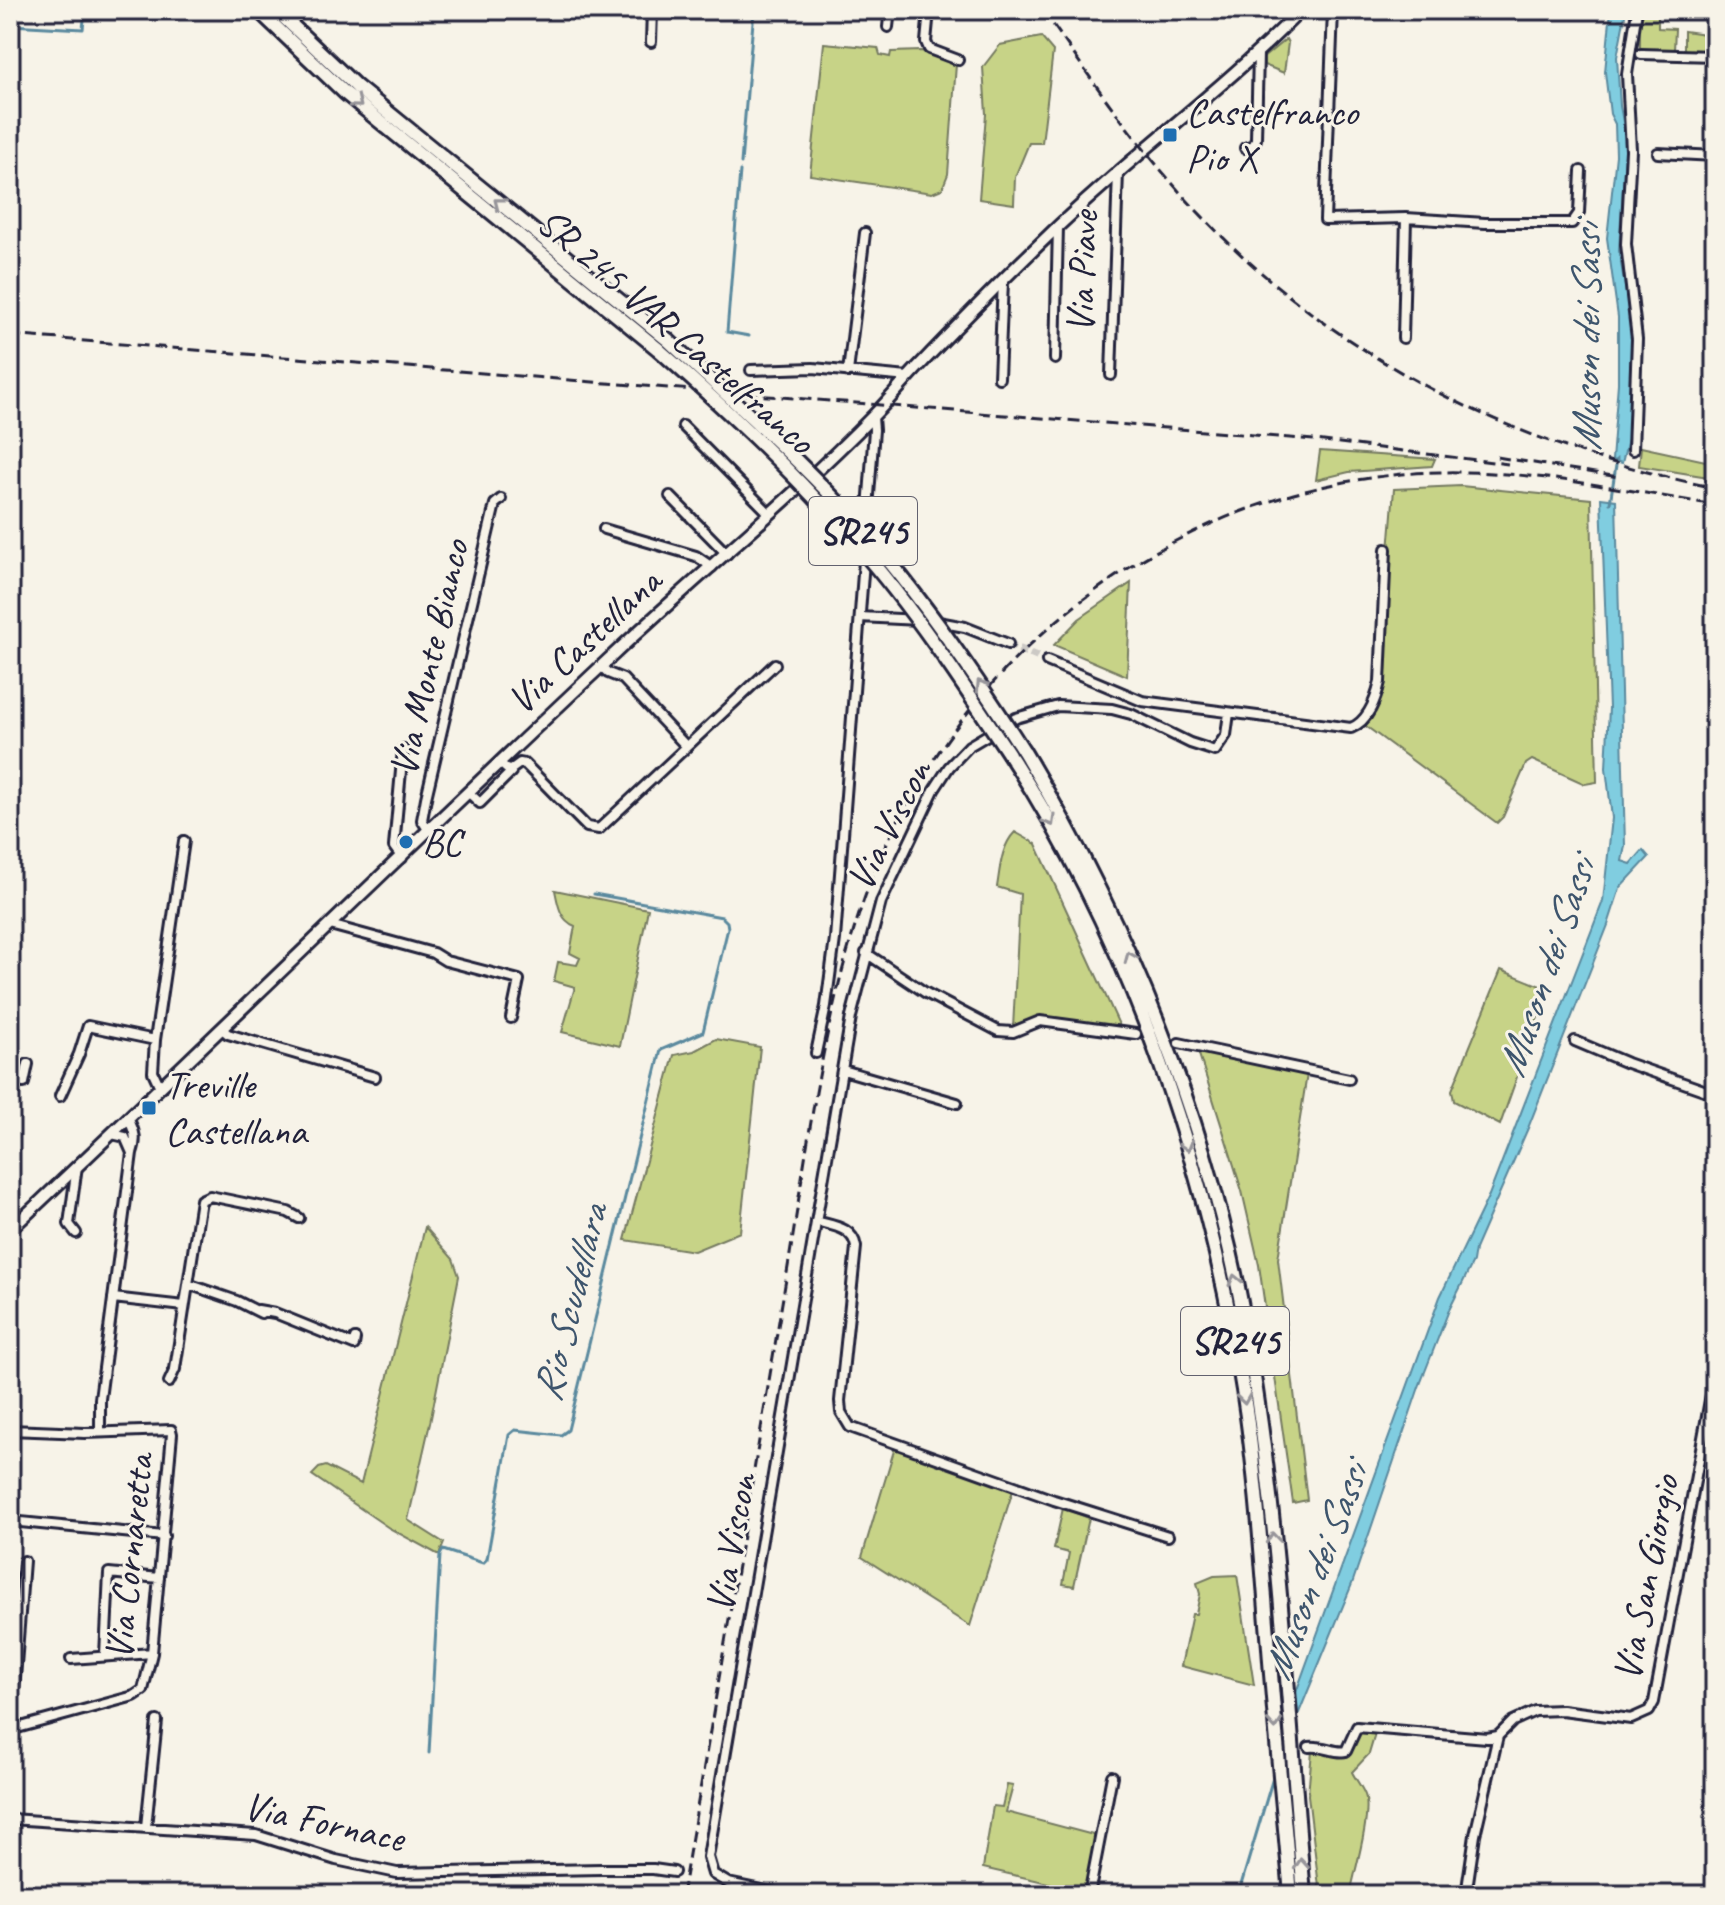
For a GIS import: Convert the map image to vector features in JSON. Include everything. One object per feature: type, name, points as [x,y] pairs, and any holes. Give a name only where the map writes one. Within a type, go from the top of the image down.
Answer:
[{"type":"highway","name":"SR 245 VAR Castelfranco","points":[[258,10],[338,87],[663,344],[768,451],[860,548],[929,636],[1054,827],[1097,911],[1153,1045],[1197,1181],[1220,1270],[1245,1400],[1291,1893]]},
{"type":"highway","name":"SR 245 VAR Castelfranco","points":[[276,10],[433,150],[781,445],[846,511],[945,634],[1055,802],[1109,908],[1160,1029],[1212,1184],[1237,1286],[1262,1436],[1304,1895]]},
{"type":"street","points":[[651,42],[652,10]]},
{"type":"street","points":[[888,27],[890,10]]},
{"type":"street","points":[[929,10],[926,42],[929,49],[958,60]]},
{"type":"street","name":"Via Piave","points":[[882,406],[1058,226],[1258,53],[1301,10]]},
{"type":"street","points":[[1333,10],[1325,220],[1406,218],[1485,223],[1572,223],[1579,213],[1581,171]]},
{"type":"street","points":[[1633,450],[1637,339],[1626,244],[1631,150],[1627,74],[1637,10]]},
{"type":"street","points":[[1245,148],[1254,145],[1256,139],[1258,53]]},
{"type":"street","points":[[1641,54],[1715,56]]},
{"type":"street","points":[[1658,153],[1715,156]]},
{"type":"street","name":"Via Piave","points":[[1111,375],[1118,172]]},
{"type":"street","points":[[1403,338],[1406,218]]},
{"type":"street","name":"Via Piave","points":[[1055,359],[1058,226]]},
{"type":"street","points":[[848,372],[865,233]]},
{"type":"street","name":"Via Piave","points":[[999,378],[1003,281]]},
{"type":"street","points":[[751,370],[813,368],[908,377]]},
{"type":"street","name":"Via Castellana","points":[[10,1230],[601,666],[727,554],[882,406]]},
{"type":"street","name":"Via Viscon","points":[[816,1053],[830,985],[835,939],[873,417]]},
{"type":"street","points":[[683,426],[769,513]]},
{"type":"street","points":[[670,496],[727,554]]},
{"type":"street","name":"Via Monte Bianco","points":[[429,831],[422,820],[426,798],[495,504],[501,499]]},
{"type":"street","points":[[604,529],[696,556],[712,567]]},
{"type":"street","points":[[1047,661],[1142,701],[1351,728],[1357,726],[1375,700],[1380,682],[1386,549]]},
{"type":"street","points":[[860,617],[943,621],[1008,644]]},
{"type":"street","points":[[468,792],[480,803],[520,763],[525,764],[587,827],[595,830],[602,827],[775,664]]},
{"type":"street","points":[[601,666],[608,673],[623,679],[686,746]]},
{"type":"street","name":"Via Viscon","points":[[785,1895],[728,1883],[713,1874],[708,1857],[851,1017],[881,902],[934,790],[958,755],[1016,718],[1058,706],[1112,709],[1131,714],[1190,743],[1215,751],[1226,735],[1229,713]]},
{"type":"street","points":[[402,858],[394,847],[403,749]]},
{"type":"street","points":[[500,763],[511,772]]},
{"type":"street","points":[[160,1087],[153,1072],[155,1040],[184,841]]},
{"type":"street","points":[[330,925],[519,980],[511,1018]]},
{"type":"street","name":"Via Viscon","points":[[866,953],[926,993],[998,1031],[1013,1032],[1040,1021],[1136,1034]]},
{"type":"street","points":[[60,1096],[88,1026],[155,1040]]},
{"type":"street","points":[[222,1029],[228,1034],[375,1077]]},
{"type":"street","points":[[1575,1041],[1715,1094]]},
{"type":"street","points":[[1179,1043],[1349,1079]]},
{"type":"street","points":[[10,1082],[24,1083],[28,1064]]},
{"type":"street","points":[[843,1070],[957,1103]]},
{"type":"street","points":[[10,1430],[100,1431],[100,1399],[136,1137],[128,1118]]},
{"type":"street","points":[[112,1134],[125,1137],[132,1153]]},
{"type":"street","points":[[76,1233],[69,1224],[77,1166]]},
{"type":"street","points":[[169,1382],[175,1369],[201,1200],[206,1197],[288,1212],[299,1218]]},
{"type":"street","points":[[816,1221],[850,1232],[855,1238],[840,1401],[841,1412],[850,1427],[1054,1500],[1168,1536]]},
{"type":"street","points":[[188,1284],[261,1312],[275,1313],[354,1345],[355,1339]]},
{"type":"street","points":[[113,1298],[184,1306]]},
{"type":"street","name":"Via San Giorgio","points":[[1498,1736],[1513,1721],[1535,1711],[1562,1710],[1631,1719],[1649,1711],[1654,1702],[1715,1373]]},
{"type":"street","name":"Via Cornaretta","points":[[10,1730],[140,1693],[146,1684],[152,1653],[172,1434],[171,1430],[100,1431]]},
{"type":"street","points":[[10,1521],[164,1536]]},
{"type":"street","points":[[10,1730],[13,1648],[24,1561]]},
{"type":"street","points":[[105,1655],[109,1573],[159,1578]]},
{"type":"street","points":[[71,1659],[152,1653]]},
{"type":"street","points":[[146,1827],[157,1721]]},
{"type":"street","points":[[1309,1747],[1323,1746],[1341,1753],[1346,1751],[1357,1727],[1487,1738],[1498,1736],[1475,1835],[1466,1895]]},
{"type":"street","points":[[1089,1895],[1112,1776]]},
{"type":"street","name":"Via Fornace","points":[[10,1819],[256,1835],[336,1860],[397,1873],[601,1869],[674,1872]]},
{"type":"green space","points":[[1640,10],[1658,10],[1658,28],[1675,29],[1674,50],[1640,49]]},
{"type":"green space","points":[[1684,31],[1712,35],[1715,51],[1684,50]]},
{"type":"green space","points":[[1041,37],[1053,51],[1042,143],[1029,143],[1015,177],[1014,204],[979,199],[986,114],[983,67],[1000,45]]},
{"type":"green space","points":[[1286,39],[1284,73],[1264,65],[1263,58]]},
{"type":"green space","points":[[824,43],[878,48],[880,55],[890,57],[891,52],[921,51],[953,60],[956,64],[948,174],[942,189],[932,193],[810,175]]},
{"type":"green space","points":[[1641,447],[1715,463],[1715,478],[1639,466]]},
{"type":"green space","points":[[1320,451],[1435,459],[1432,466],[1349,472],[1316,480]]},
{"type":"green space","points":[[1461,486],[1591,499],[1597,782],[1585,784],[1532,760],[1526,764],[1503,817],[1497,823],[1363,724],[1377,701],[1394,489]]},
{"type":"green space","points":[[1131,583],[1127,676],[1054,645],[1079,619]]},
{"type":"green space","points":[[1015,832],[1036,844],[1121,1029],[1045,1017],[1033,1018],[1013,1028],[1020,894],[997,887],[1004,851]]},
{"type":"green space","points":[[555,890],[648,909],[620,1046],[562,1032],[575,987],[554,981],[558,962],[577,965],[580,958],[570,953],[575,926],[563,916]]},
{"type":"green space","points":[[1501,970],[1548,989],[1500,1125],[1454,1101],[1452,1090]]},
{"type":"green space","points":[[716,1039],[760,1047],[740,1232],[694,1251],[625,1240],[674,1055],[694,1051]]},
{"type":"green space","points":[[1198,1051],[1307,1074],[1278,1259],[1307,1500],[1293,1503],[1259,1265],[1242,1191]]},
{"type":"green space","points":[[425,1227],[453,1259],[459,1276],[408,1520],[444,1543],[439,1555],[389,1528],[312,1475],[326,1466],[361,1484]]},
{"type":"green space","points":[[895,1447],[1013,1490],[970,1626],[862,1557]]},
{"type":"green space","points":[[1063,1508],[1089,1518],[1074,1586],[1063,1584],[1069,1553],[1054,1549]]},
{"type":"green space","points":[[1237,1575],[1254,1685],[1181,1666],[1192,1614],[1196,1614],[1200,1594],[1197,1583],[1214,1576]]},
{"type":"green space","points":[[1358,1731],[1375,1734],[1369,1754],[1352,1772],[1367,1804],[1350,1895],[1320,1895],[1308,1795],[1312,1751],[1322,1750],[1345,1756]]},
{"type":"green space","points":[[1007,1785],[1013,1786],[1006,1812],[1097,1836],[1087,1892],[983,1868],[993,1806],[1002,1807]]},
{"type":"water","points":[[1611,10],[1626,10],[1617,57],[1620,106],[1626,138],[1619,251],[1631,323],[1633,359],[1628,439],[1622,463],[1612,460],[1618,383],[1618,317],[1607,238],[1616,155],[1615,124],[1610,114],[1605,72]]},
{"type":"water","points":[[1601,498],[1616,500],[1625,846],[1622,861],[1631,864],[1643,850],[1649,857],[1620,888],[1528,1128],[1419,1387],[1352,1584],[1296,1720],[1294,1698],[1440,1297],[1489,1195],[1603,901],[1612,818],[1606,768],[1609,708]]},
{"type":"waterway","name":"Rio Scudellara","points":[[10,25],[83,29],[85,10]]},
{"type":"waterway","name":"Rio Scudellara","points":[[741,163],[754,10]]},
{"type":"waterway","name":"Rio Scudellara","points":[[740,171],[727,332],[749,336]]},
{"type":"waterway","name":"Muson dei Sassi","points":[[1610,503],[1617,459]]},
{"type":"waterway","name":"Rio Scudellara","points":[[429,1753],[440,1555],[443,1550],[483,1563],[487,1559],[509,1435],[515,1430],[561,1435],[568,1430],[661,1050],[703,1032],[728,928],[722,917],[594,894]]},
{"type":"waterway","name":"Muson dei Sassi","points":[[1238,1895],[1275,1771]]},
{"type":"tunnel","points":[[1008,644],[1047,661]]},
{"type":"railway","points":[[1043,10],[1166,177],[1242,255],[1300,305],[1362,349],[1427,387],[1495,419],[1565,447],[1639,470],[1715,488]]},
{"type":"railway","points":[[10,335],[1315,440],[1508,464]]},
{"type":"railway","points":[[1497,457],[1619,477]]},
{"type":"railway","points":[[682,1895],[815,1096],[834,1002],[860,911],[898,821],[948,739],[1010,665],[1081,601],[1161,549],[1249,509],[1342,483],[1439,472],[1543,478],[1715,505]]},
{"type":"place","name":"Castelfranco Pio X","points":[[1170,135]]},
{"type":"place","name":"BC","points":[[406,842]]},
{"type":"place","name":"Treville Castellana","points":[[149,1108]]}]
